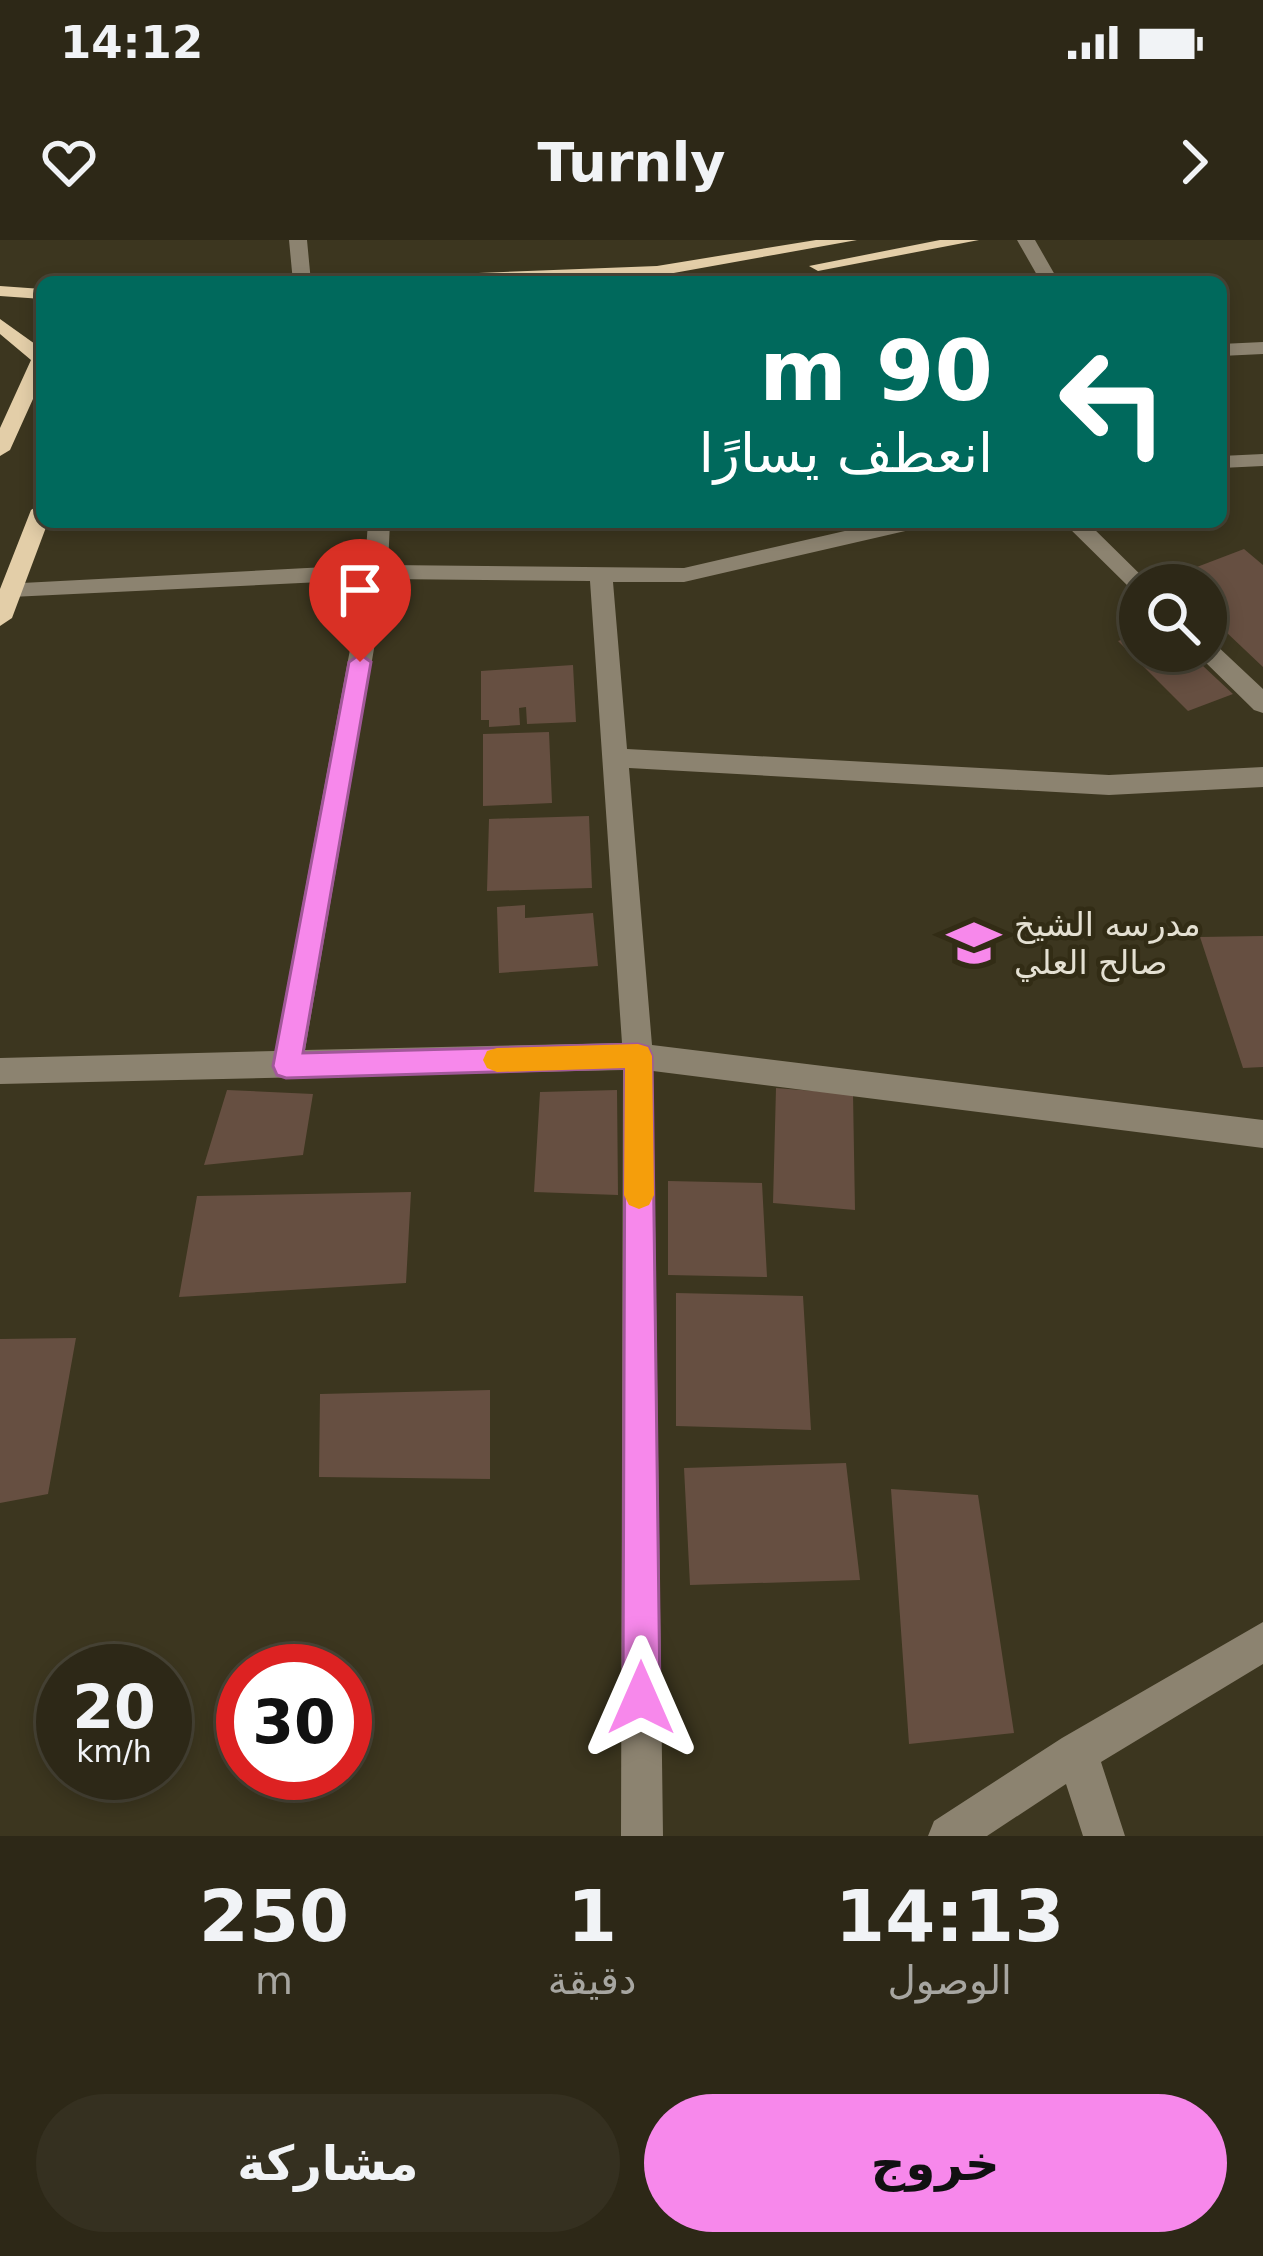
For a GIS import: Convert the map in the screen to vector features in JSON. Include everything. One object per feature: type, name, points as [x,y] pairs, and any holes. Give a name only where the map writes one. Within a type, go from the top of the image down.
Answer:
[{"type":"main road","points":[[530,276],[657,271],[848,240]]},
{"type":"main road","points":[[790,271],[970,240]]},
{"type":"main road","points":[[0,289],[36,290]]},
{"type":"main road","points":[[0,310],[36,309]]},
{"type":"main road","points":[[0,325],[36,352]]},
{"type":"main road","points":[[3,437],[36,369]]},
{"type":"main road","points":[[0,618],[36,525]]},
{"type":"street","points":[[298,240],[301,276]]},
{"type":"street","points":[[1026,240],[1047,276]]},
{"type":"street","points":[[1227,350],[1263,348]]},
{"type":"street","points":[[1227,462],[1263,460]]},
{"type":"street","points":[[286,1066],[376,572],[379,528]]},
{"type":"street","points":[[11,589],[376,572],[684,575],[888,528]]},
{"type":"street","points":[[1080,528],[1119,565]]},
{"type":"street","points":[[601,573],[619,758],[638,1056],[642,1836]]},
{"type":"street","points":[[1227,669],[1263,704]]},
{"type":"street","points":[[619,758],[1108,785],[1263,777]]},
{"type":"street","points":[[0,1071],[638,1056],[1263,1134]]},
{"type":"street","points":[[949,1836],[1263,1642]]},
{"type":"street","points":[[1077,1753],[1104,1836]]},
{"type":"building","points":[[1244,549],[1263,565],[1263,667],[1227,633],[1227,564],[1205,564]]},
{"type":"building","points":[[573,665],[576,722],[527,724],[526,707],[519,708],[520,725],[489,727],[489,720],[481,720],[481,671]]},
{"type":"building","points":[[1149,672],[1209,672],[1233,694],[1188,711]]},
{"type":"building","points":[[549,732],[552,803],[483,806],[483,734]]},
{"type":"building","points":[[589,816],[592,888],[487,891],[489,819]]},
{"type":"building","points":[[525,905],[525,918],[593,913],[598,966],[499,973],[497,907]]},
{"type":"building","points":[[1263,936],[1263,1067],[1243,1068],[1200,937]]},
{"type":"building","points":[[776,1088],[853,1094],[855,1210],[773,1203]]},
{"type":"building","points":[[227,1090],[313,1094],[303,1155],[204,1165]]},
{"type":"building","points":[[617,1090],[618,1195],[534,1192],[540,1092]]},
{"type":"building","points":[[668,1181],[762,1183],[767,1277],[668,1275]]},
{"type":"building","points":[[411,1192],[406,1283],[179,1297],[197,1196]]},
{"type":"building","points":[[676,1293],[803,1296],[811,1430],[676,1426]]},
{"type":"building","points":[[76,1338],[48,1494],[0,1503],[0,1339]]},
{"type":"building","points":[[490,1390],[490,1479],[319,1477],[320,1394]]},
{"type":"building","points":[[846,1463],[860,1580],[690,1585],[684,1468]]},
{"type":"building","points":[[891,1489],[978,1495],[1014,1733],[909,1744]]},
{"type":"slow traffic","points":[[497,1060],[638,1056],[639,1195]]},
{"type":"place","name":"مدرسه الشيخ صالح العلي","points":[[974,943]]},
{"type":"route","points":[[360,662],[286,1066],[638,1056],[641,1698]]}]
